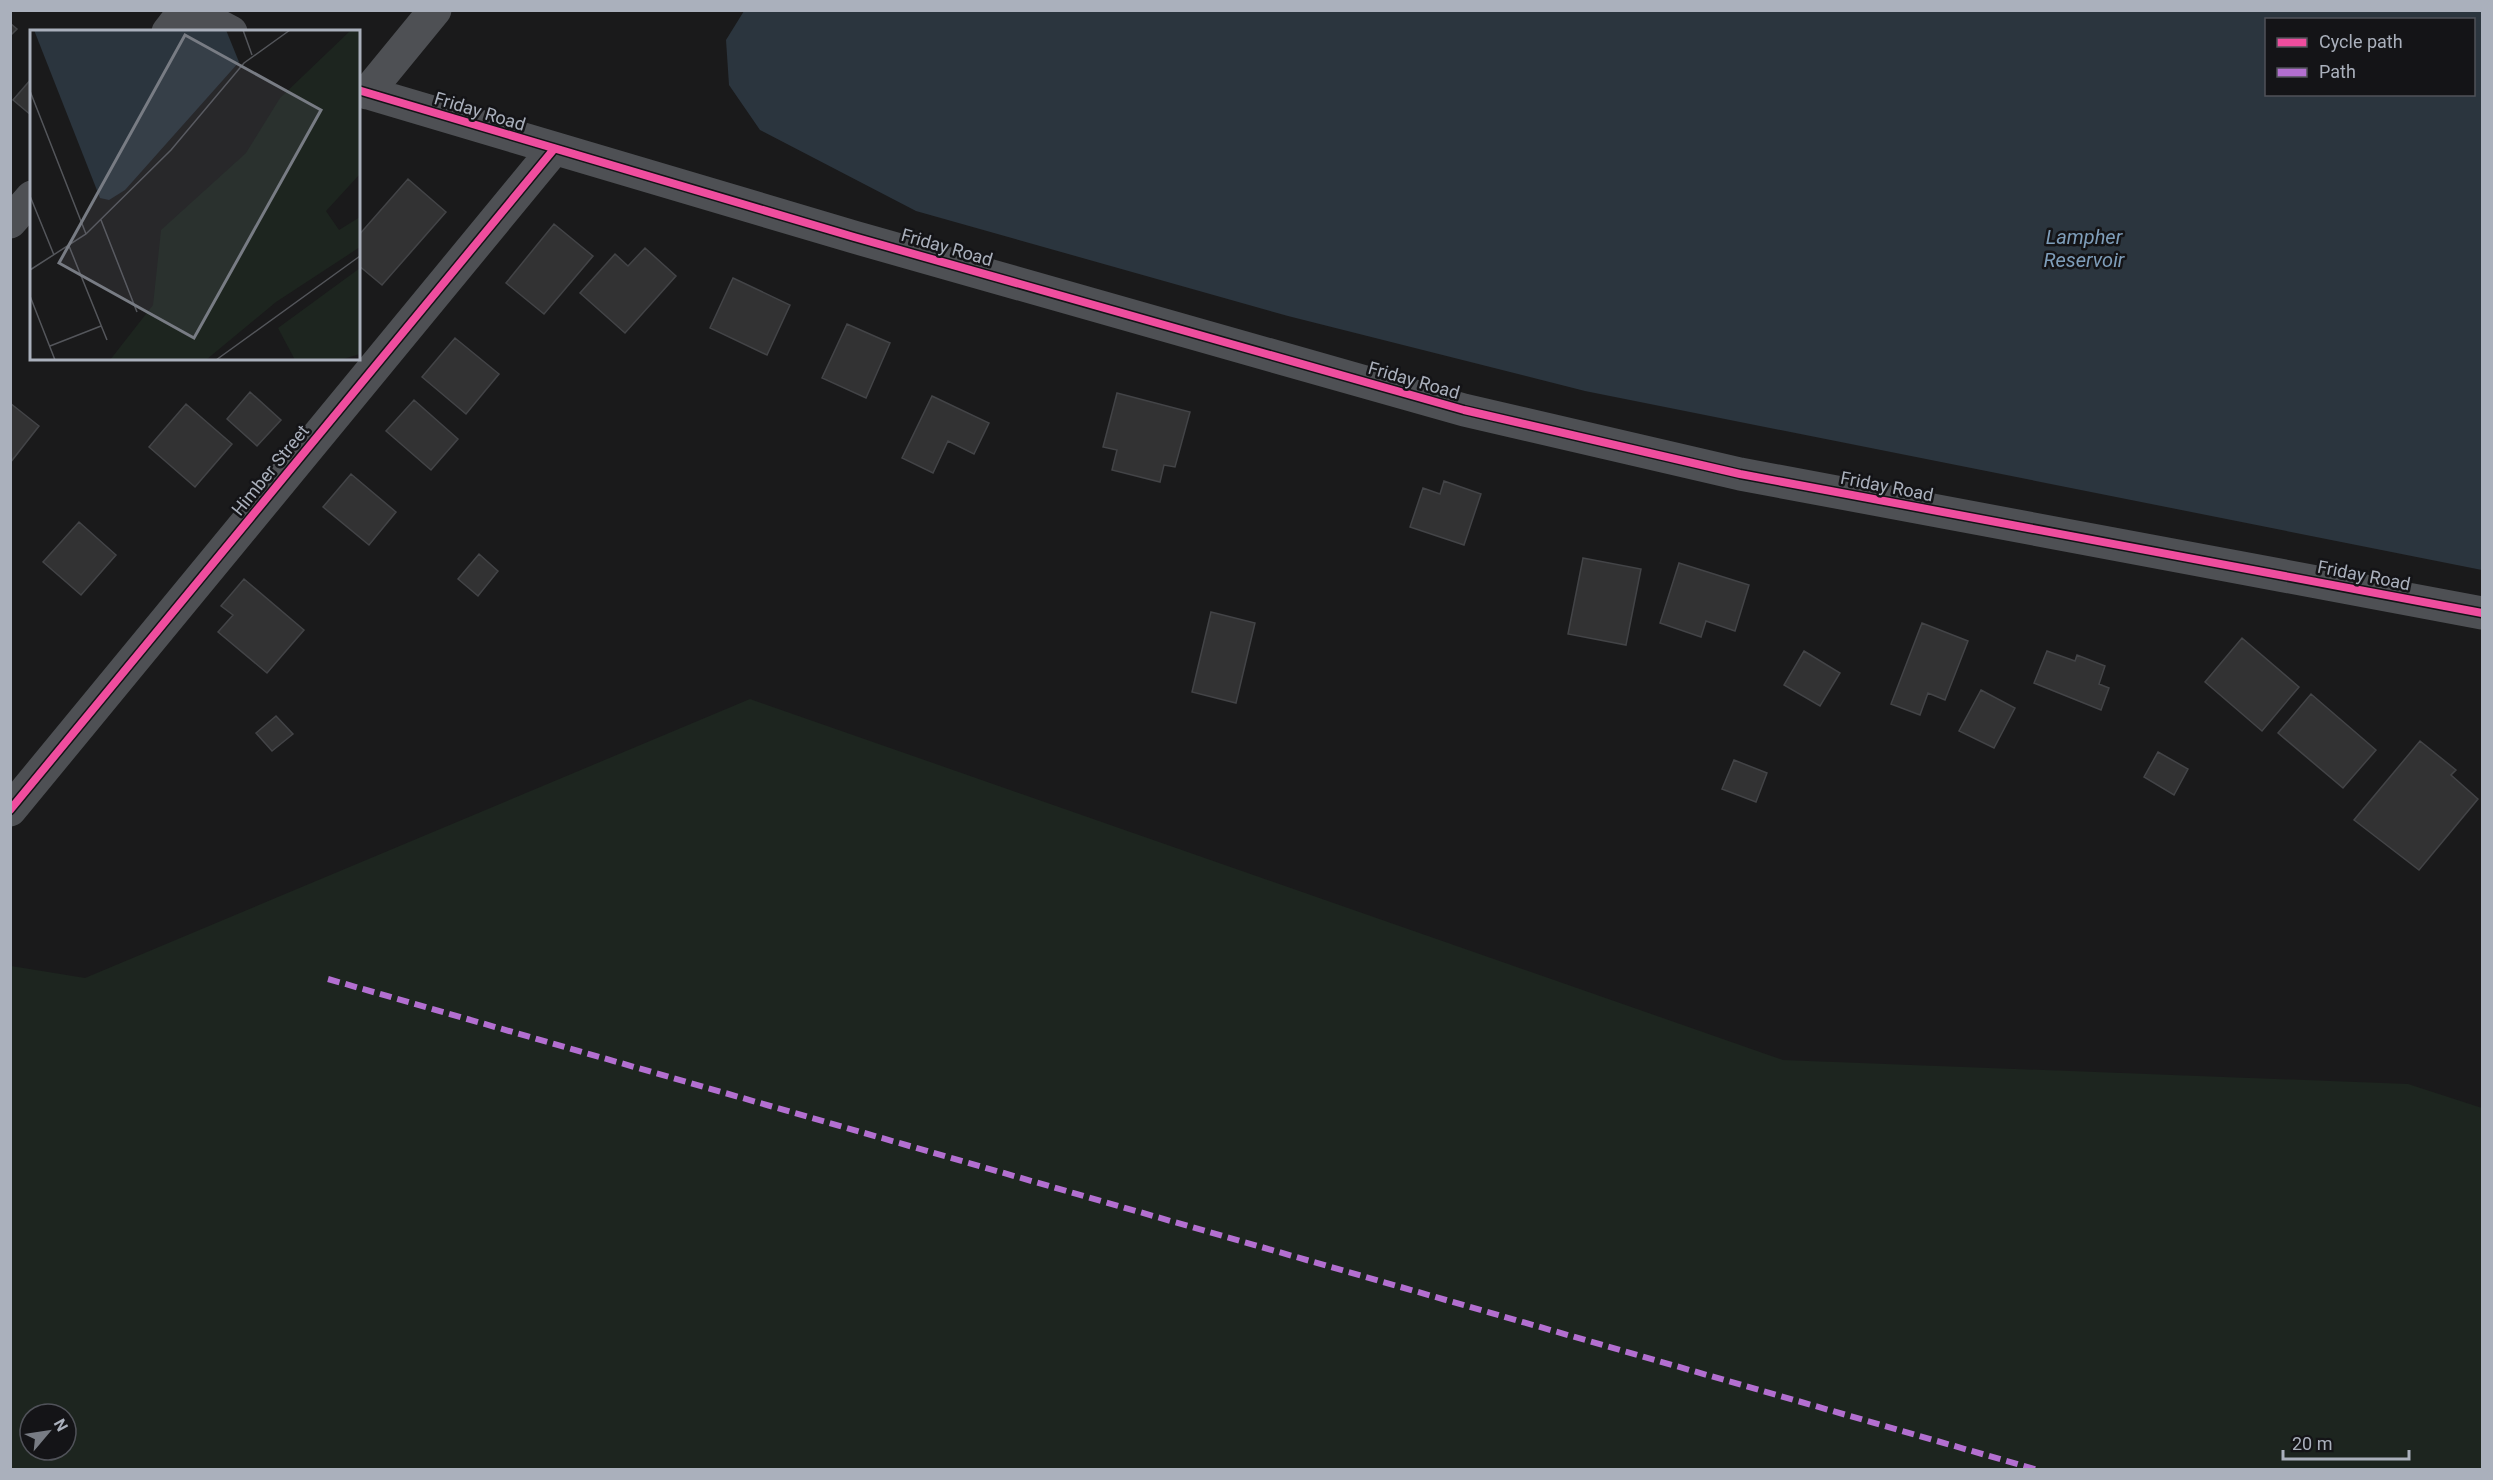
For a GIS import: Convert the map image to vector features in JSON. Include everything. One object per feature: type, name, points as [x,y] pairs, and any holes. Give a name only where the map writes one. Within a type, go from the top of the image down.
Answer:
[{"type":"street","points":[[170,30],[187,10],[227,30]]},
{"type":"street","points":[[363,92],[435,10]]},
{"type":"street","name":"Friday Road","points":[[363,92],[1464,410],[1740,474],[2482,613]]},
{"type":"street","name":"Himber Street","points":[[10,810],[554,149]]},
{"type":"street","points":[[10,222],[30,199]]},
{"type":"shaded area","points":[[750,699],[1783,1060],[2408,1084],[2482,1108],[2482,1469],[11,1469],[11,966],[85,978]]},
{"type":"water","name":"Lampher Reservoir","points":[[744,11],[2482,11],[2482,570],[1585,391],[1288,316],[916,211],[760,130],[729,85],[726,40]]},
{"type":"building","points":[[10,23],[17,29],[10,36]]},
{"type":"building","points":[[30,80],[30,114],[13,100]]},
{"type":"building","points":[[408,179],[446,212],[382,285],[360,267],[360,234]]},
{"type":"building","points":[[554,224],[593,256],[544,314],[506,283]]},
{"type":"building","points":[[645,248],[676,276],[625,333],[580,293],[615,254],[628,266]]},
{"type":"building","points":[[733,278],[790,305],[767,355],[710,328]]},
{"type":"building","points":[[847,324],[890,343],[866,398],[822,378]]},
{"type":"building","points":[[455,338],[499,374],[466,414],[422,377]]},
{"type":"building","points":[[250,392],[281,420],[257,446],[227,419]]},
{"type":"building","points":[[1117,393],[1190,412],[1175,467],[1164,465],[1160,482],[1112,470],[1117,450],[1103,447]]},
{"type":"building","points":[[932,396],[989,423],[974,454],[948,441],[933,473],[902,458]]},
{"type":"building","points":[[414,400],[458,439],[431,470],[386,431]]},
{"type":"building","points":[[10,403],[39,426],[10,463]]},
{"type":"building","points":[[186,404],[232,444],[195,487],[149,447]]},
{"type":"building","points":[[351,474],[396,512],[369,545],[323,507]]},
{"type":"building","points":[[1444,481],[1481,494],[1464,545],[1410,527],[1423,488],[1440,494]]},
{"type":"building","points":[[79,522],[116,555],[81,595],[43,562]]},
{"type":"building","points":[[479,554],[498,571],[478,596],[458,579]]},
{"type":"building","points":[[1583,558],[1641,569],[1626,645],[1568,634]]},
{"type":"building","points":[[1679,563],[1749,585],[1735,631],[1706,621],[1701,637],[1660,623]]},
{"type":"building","points":[[244,579],[304,630],[267,673],[218,632],[233,615],[221,606]]},
{"type":"building","points":[[1211,612],[1255,623],[1236,703],[1192,692]]},
{"type":"building","points":[[1922,623],[1968,641],[1945,700],[1928,693],[1920,715],[1891,704]]},
{"type":"building","points":[[2242,638],[2299,687],[2262,731],[2205,682]]},
{"type":"building","points":[[1804,651],[1840,673],[1820,706],[1784,685]]},
{"type":"building","points":[[2047,651],[2075,661],[2077,655],[2105,666],[2099,684],[2109,688],[2101,710],[2034,683]]},
{"type":"building","points":[[1981,690],[2015,708],[1994,748],[1959,731]]},
{"type":"building","points":[[2311,694],[2376,750],[2343,788],[2278,733]]},
{"type":"building","points":[[276,716],[293,734],[272,751],[256,733]]},
{"type":"building","points":[[2420,741],[2456,770],[2451,775],[2478,799],[2419,870],[2354,820]]},
{"type":"building","points":[[2158,752],[2188,769],[2174,795],[2144,777]]},
{"type":"building","points":[[1734,760],[1767,773],[1756,802],[1722,789]]},
{"type":"marked path","points":[[328,979],[2038,1470]]},
{"type":"cycle path","points":[[360,91],[854,237],[1464,410],[1740,474],[2482,613]]},
{"type":"cycle path","points":[[10,810],[554,149]]}]
